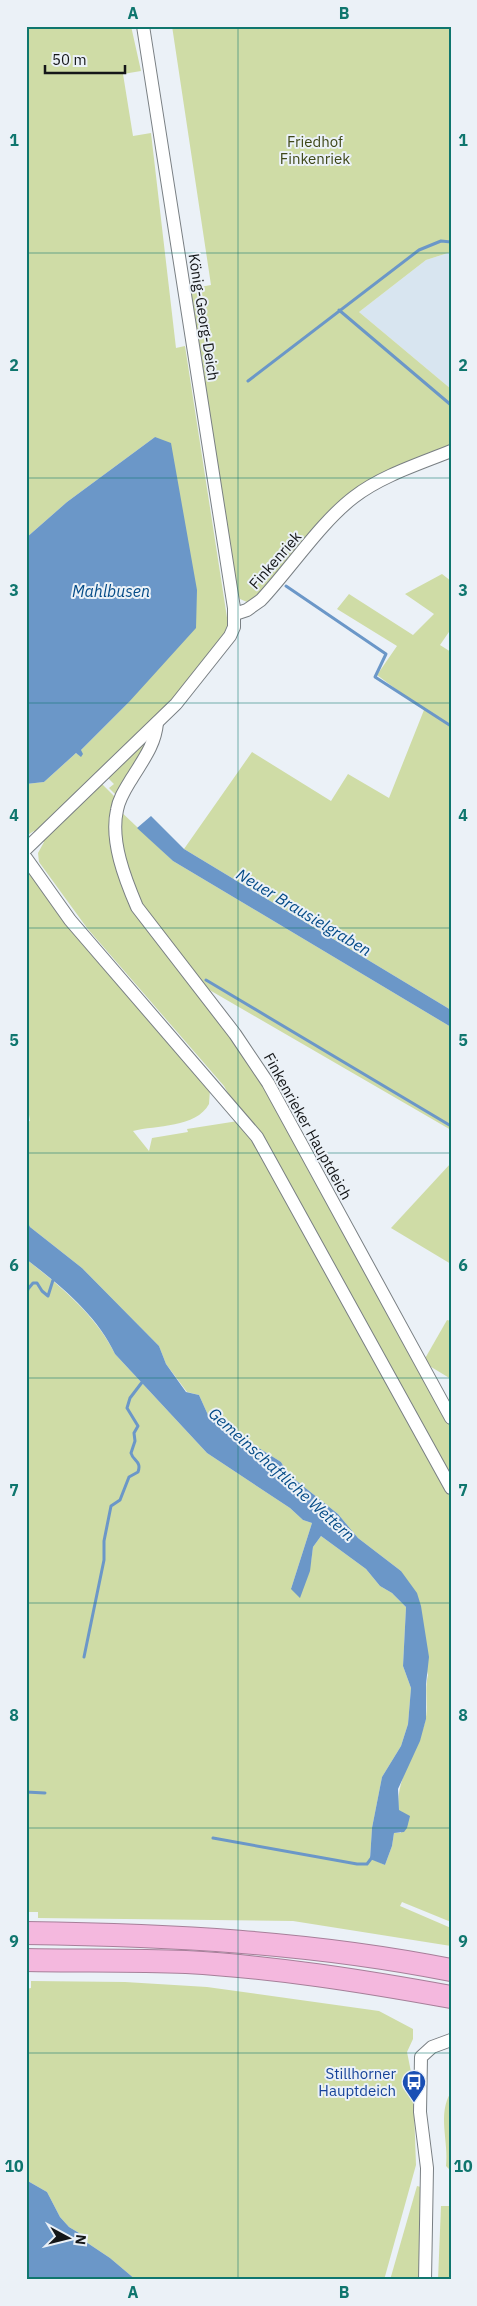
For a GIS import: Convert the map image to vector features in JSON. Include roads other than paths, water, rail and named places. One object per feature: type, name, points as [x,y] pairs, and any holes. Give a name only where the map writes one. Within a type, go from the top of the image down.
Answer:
[{"type":"highway","points":[[26,1933],[140,1934],[230,1939],[388,1957],[451,1970]]},
{"type":"highway","points":[[26,1960],[185,1962],[239,1966],[292,1972],[451,1997]]},
{"type":"street","name":"König-Georg-Deich","points":[[143,26],[235,614]]},
{"type":"street","name":"Finkenriek","points":[[235,614],[247,610],[261,600],[335,514],[354,497],[384,480],[451,451]]},
{"type":"street","points":[[26,849],[176,704],[230,636],[234,627],[235,614]]},
{"type":"street","name":"Finkenrieker Hauptdeich","points":[[157,723],[154,743],[124,790],[115,818],[118,848],[127,883],[137,907],[235,1034],[268,1083],[451,1418]]},
{"type":"street","points":[[26,858],[70,920],[257,1137],[451,1488]]},
{"type":"street","points":[[425,2280],[427,2168],[420,2112],[421,2057],[432,2047],[451,2040]]},
{"type":"water","name":"Mahlbusen","points":[[155,437],[171,443],[197,590],[196,628],[129,702],[81,750],[83,754],[81,757],[76,753],[44,782],[26,784],[26,538],[67,502]]},
{"type":"water","points":[[151,816],[184,849],[451,1010],[451,1027],[173,861],[137,828]]},
{"type":"water","name":"Gemeinschaftliche Wettern","points":[[26,1219],[30,1227],[82,1268],[159,1346],[166,1364],[186,1392],[199,1395],[208,1415],[218,1424],[224,1420],[233,1428],[236,1438],[251,1443],[281,1462],[288,1474],[338,1514],[358,1538],[401,1571],[417,1593],[421,1606],[429,1657],[426,1684],[426,1719],[420,1741],[398,1789],[399,1810],[410,1816],[407,1828],[404,1832],[394,1833],[392,1846],[385,1865],[370,1859],[372,1828],[382,1777],[401,1746],[408,1724],[411,1688],[403,1666],[406,1607],[392,1593],[380,1586],[366,1569],[321,1536],[313,1547],[310,1571],[300,1598],[291,1589],[312,1523],[303,1520],[290,1508],[207,1453],[115,1354],[98,1326],[88,1314],[52,1279],[26,1259]]},
{"type":"water","points":[[26,2180],[47,2192],[60,2217],[69,2227],[136,2280],[26,2280]]},
{"type":"waterway","points":[[248,381],[419,250],[441,241],[451,242]]},
{"type":"waterway","points":[[339,310],[451,405]]},
{"type":"waterway","points":[[286,586],[386,654],[375,677],[451,726]]},
{"type":"waterway","points":[[206,980],[451,1126]]},
{"type":"waterway","points":[[26,1298],[28,1289],[33,1283],[37,1283],[48,1296],[53,1280]]},
{"type":"waterway","points":[[84,1657],[104,1560],[104,1541],[111,1506],[120,1500],[129,1477],[138,1472],[139,1468],[131,1453],[135,1441],[134,1433],[138,1426],[127,1408],[130,1398],[143,1381]]},
{"type":"waterway","points":[[26,1792],[45,1793]]},
{"type":"waterway","points":[[213,1838],[357,1864],[367,1864],[373,1856]]},
{"type":"place","name":"Stillhorner Hauptdeich","points":[[414,2103]]},
{"type":"park label","name":"Friedhof Finkenriek","points":[[315,150]]},
{"type":"water label","name":"Neuer Brausielgraben","points":[[304,912]]}]
